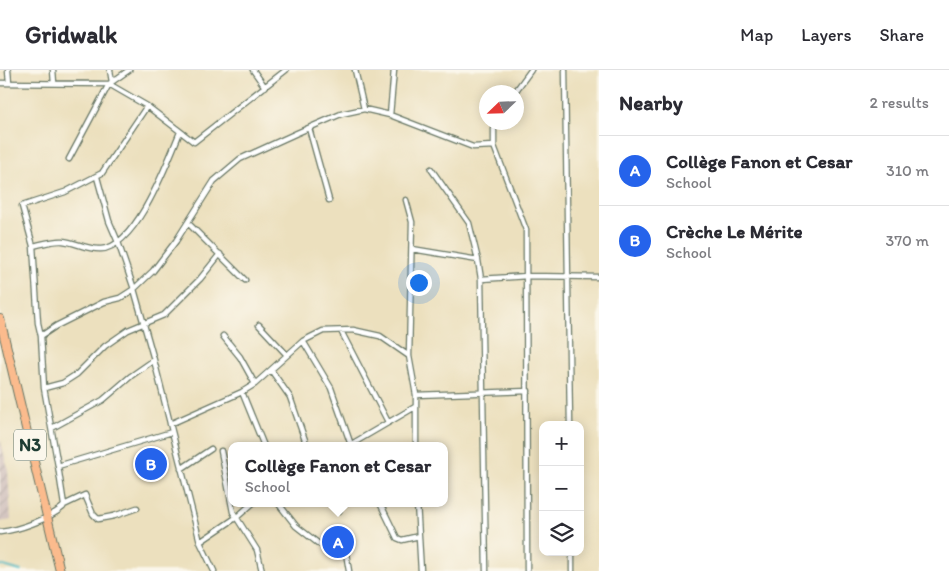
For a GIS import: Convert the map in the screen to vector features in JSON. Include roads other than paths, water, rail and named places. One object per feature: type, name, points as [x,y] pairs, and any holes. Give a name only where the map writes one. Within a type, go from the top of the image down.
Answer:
[{"type":"highway","name":"N3","points":[[0,319],[60,571]]},
{"type":"street","points":[[8,70],[9,83]]},
{"type":"street","points":[[53,70],[54,84]]},
{"type":"street","points":[[110,70],[110,83]]},
{"type":"street","points":[[69,159],[110,83],[129,70]]},
{"type":"street","points":[[253,70],[265,87]]},
{"type":"street","points":[[0,83],[110,83],[147,106],[191,140],[197,140],[286,70]]},
{"type":"street","points":[[355,70],[364,109]]},
{"type":"street","points":[[390,115],[394,70]]},
{"type":"street","points":[[520,85],[531,70]]},
{"type":"street","points":[[565,70],[570,421]]},
{"type":"street","points":[[0,532],[15,529],[47,517],[62,509],[64,504],[44,388],[42,336],[38,323],[33,246],[22,206],[65,192],[102,173],[147,106]]},
{"type":"street","points":[[42,336],[56,326],[104,302],[120,298],[134,289],[153,271],[176,241],[214,181],[240,159],[341,114],[364,109],[390,115],[473,147],[494,146]]},
{"type":"street","points":[[309,128],[329,200]]},
{"type":"street","points":[[494,130],[494,146],[525,225],[528,391],[527,571]]},
{"type":"street","points":[[33,246],[63,241],[102,250],[118,242],[131,230],[154,192],[180,132]]},
{"type":"street","points":[[431,169],[469,222],[478,260],[480,279],[486,571]]},
{"type":"street","points":[[97,177],[109,222],[134,289],[154,360],[200,542],[212,569],[207,571]]},
{"type":"street","points":[[406,200],[412,222],[409,356],[416,395],[416,442]]},
{"type":"street","points":[[188,222],[245,280]]},
{"type":"street","points":[[412,249],[478,260]]},
{"type":"street","points":[[44,388],[63,383],[78,374],[105,346],[128,330],[164,315],[200,279],[220,254]]},
{"type":"street","points":[[480,279],[527,276],[599,276]]},
{"type":"street","points":[[259,325],[287,355]]},
{"type":"street","points":[[170,424],[242,392],[255,384],[303,341],[323,331],[353,330],[380,336],[409,356]]},
{"type":"street","points":[[341,331],[388,422]]},
{"type":"street","points":[[224,336],[240,357],[255,384]]},
{"type":"street","points":[[303,341],[331,388],[349,442]]},
{"type":"street","points":[[52,428],[103,400],[131,376],[154,360]]},
{"type":"street","points":[[271,370],[290,397],[306,442]]},
{"type":"street","points":[[416,395],[528,391]]},
{"type":"street","points":[[242,392],[262,442]]},
{"type":"street","points":[[355,442],[415,407]]},
{"type":"street","points":[[58,466],[172,432]]},
{"type":"street","points":[[181,469],[212,449]]},
{"type":"street","points":[[221,452],[228,487]]},
{"type":"street","points":[[64,504],[85,495],[93,514],[98,519],[137,508]]},
{"type":"street","points":[[232,507],[233,512],[257,550],[262,571]]},
{"type":"street","points":[[200,542],[248,507]]},
{"type":"street","points":[[281,507],[296,526],[320,544]]},
{"type":"street","points":[[335,507],[339,511]]},
{"type":"street","points":[[382,507],[397,538],[402,540],[419,536]]},
{"type":"street","points":[[417,507],[421,571]]},
{"type":"street","points":[[346,554],[349,571]]},
{"type":"street","points":[[572,556],[572,571]]},
{"type":"waterway","points":[[0,565],[21,571]]},
{"type":"place","name":"Crèche Le Mérite","points":[[151,464]]},
{"type":"place","name":"Collège Fanon et Cesar","points":[[338,542]]}]
